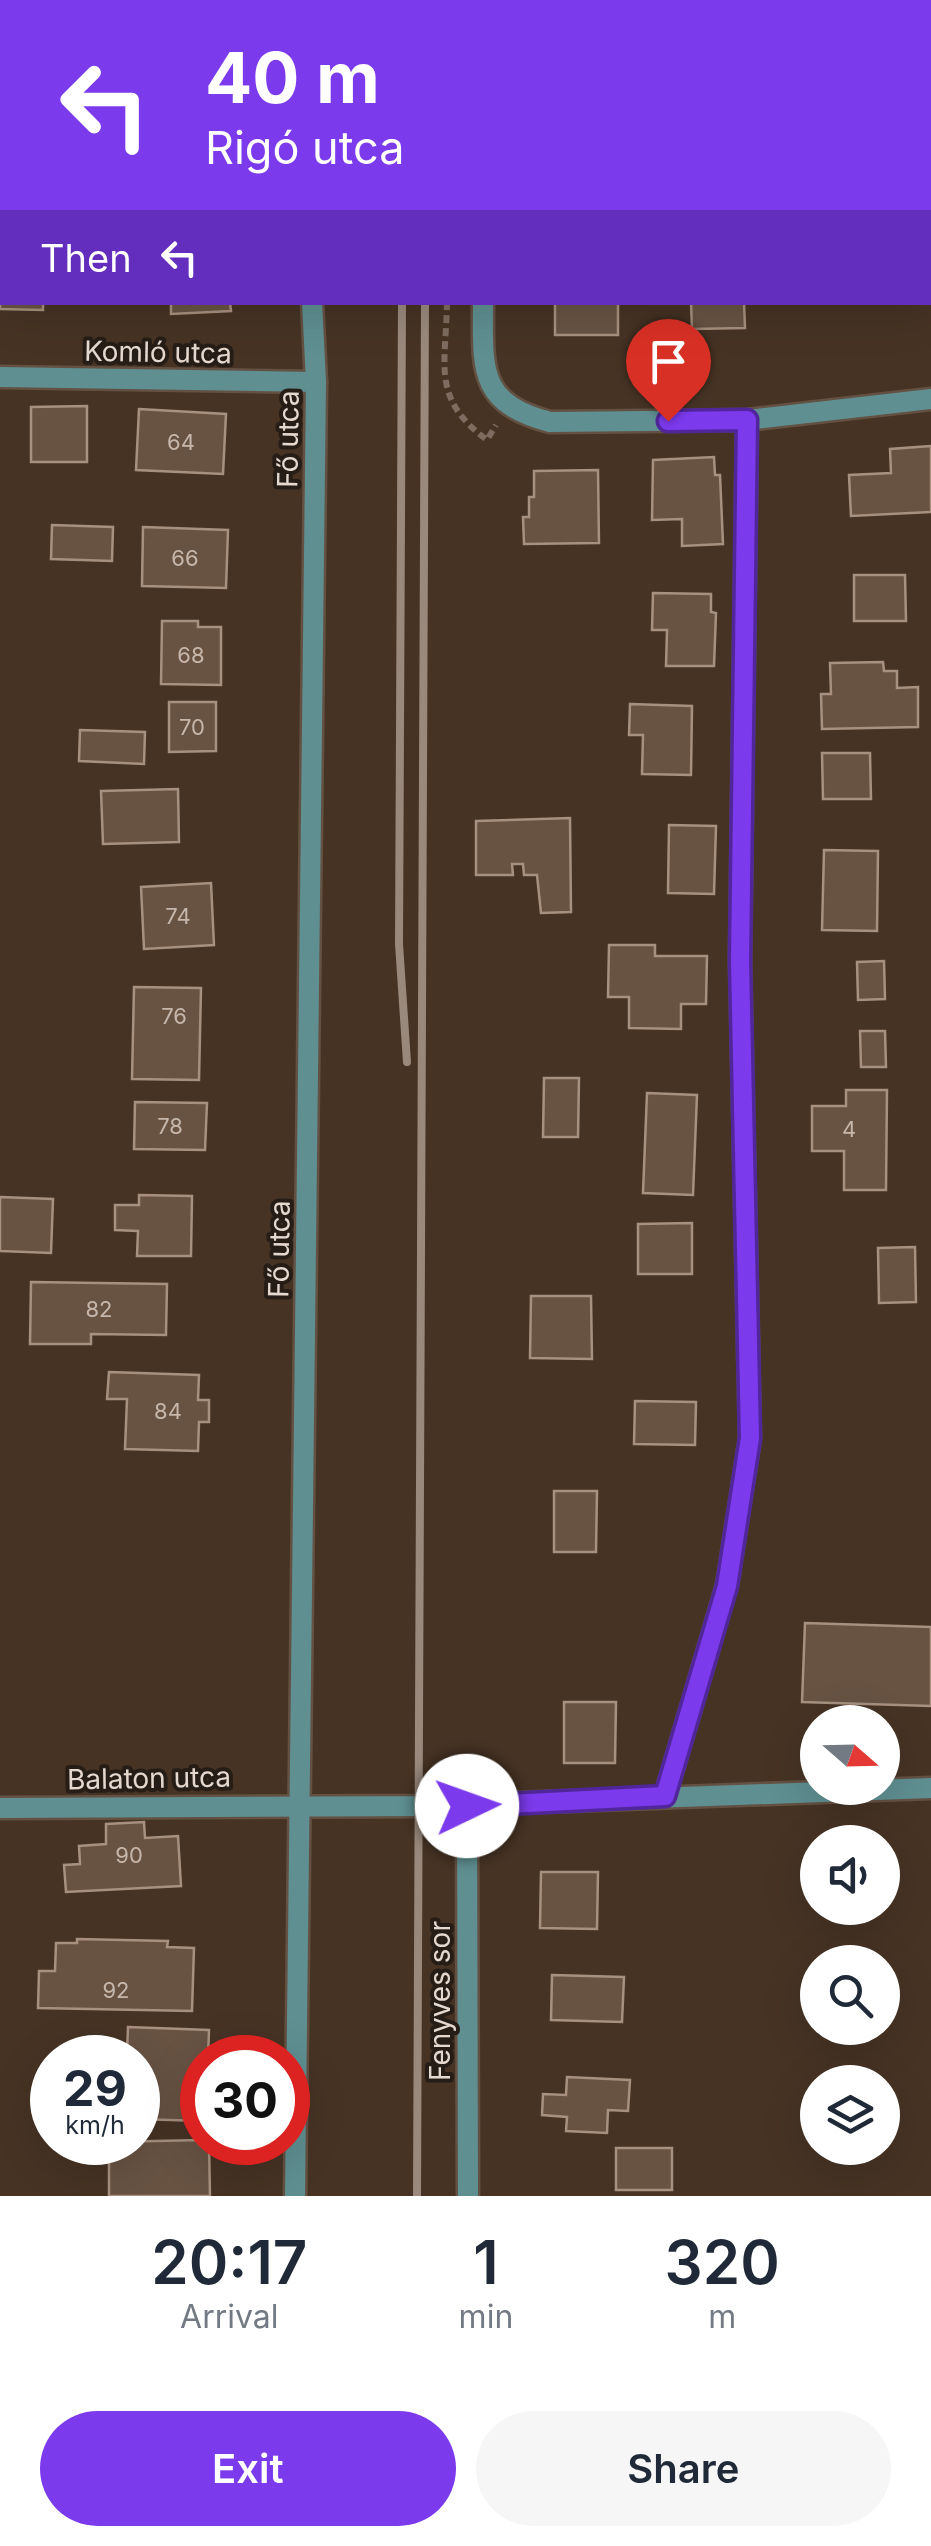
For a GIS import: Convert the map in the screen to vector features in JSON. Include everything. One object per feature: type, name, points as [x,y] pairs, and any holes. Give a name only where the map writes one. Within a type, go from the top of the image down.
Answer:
[{"type":"street","name":"Fő utca","points":[[295,2196],[316,382],[312,305]]},
{"type":"street","points":[[483,305],[483,371],[499,400],[522,415],[550,422],[747,420],[931,399]]},
{"type":"street","name":"Komló utca","points":[[0,377],[316,382]]},
{"type":"street","points":[[665,1796],[727,1586],[750,1438],[740,961],[747,420]]},
{"type":"street","name":"Balaton utca","points":[[0,1808],[467,1806],[931,1788]]},
{"type":"street","name":"Fenyves sor","points":[[467,1806],[468,2196]]},
{"type":"building","points":[[0,305],[43,305],[43,310],[0,309]]},
{"type":"building","points":[[171,305],[230,305],[231,311],[171,314]]},
{"type":"building","points":[[555,305],[618,305],[618,335],[555,335]]},
{"type":"building","points":[[691,305],[744,305],[745,328],[692,329]]},
{"type":"building","points":[[87,406],[87,462],[31,462],[31,407]]},
{"type":"building","points":[[139,409],[226,414],[223,474],[136,470]]},
{"type":"building","points":[[931,446],[931,512],[851,516],[849,475],[891,473],[890,449]]},
{"type":"building","points":[[714,457],[715,475],[720,475],[723,544],[682,546],[682,519],[652,520],[653,460]]},
{"type":"building","points":[[598,470],[599,543],[524,544],[523,517],[529,517],[529,497],[534,497],[534,471]]},
{"type":"building","points":[[52,525],[113,527],[112,561],[51,559]]},
{"type":"building","points":[[143,527],[228,530],[226,588],[142,586]]},
{"type":"building","points":[[854,575],[905,575],[906,621],[854,621]]},
{"type":"building","points":[[653,593],[711,594],[711,612],[716,613],[714,666],[666,666],[667,630],[652,630]]},
{"type":"building","points":[[162,621],[198,621],[198,627],[221,627],[221,685],[161,684]]},
{"type":"building","points":[[883,662],[884,671],[897,671],[897,688],[918,687],[918,727],[822,729],[821,694],[831,694],[830,663]]},
{"type":"building","points":[[169,702],[216,702],[216,751],[169,752]]},
{"type":"building","points":[[630,704],[692,706],[691,775],[642,774],[643,735],[629,735]]},
{"type":"building","points":[[80,730],[145,732],[144,764],[79,761]]},
{"type":"building","points":[[822,753],[870,753],[871,799],[823,799]]},
{"type":"building","points":[[178,789],[179,842],[103,844],[101,791]]},
{"type":"building","points":[[570,818],[571,912],[541,913],[537,875],[524,875],[523,864],[512,864],[513,875],[476,875],[476,821]]},
{"type":"building","points":[[669,825],[716,826],[714,894],[668,893]]},
{"type":"building","points":[[824,850],[878,851],[877,931],[822,930]]},
{"type":"building","points":[[211,883],[214,945],[144,949],[141,887]]},
{"type":"building","points":[[609,945],[655,945],[655,956],[707,956],[706,1004],[681,1004],[681,1029],[629,1028],[629,997],[608,997]]},
{"type":"building","points":[[884,961],[885,999],[858,1000],[857,962]]},
{"type":"building","points":[[134,987],[201,988],[199,1080],[132,1079]]},
{"type":"building","points":[[860,1031],[885,1031],[886,1067],[861,1067]]},
{"type":"building","points":[[544,1078],[579,1078],[578,1137],[543,1137]]},
{"type":"building","points":[[846,1090],[887,1090],[886,1190],[844,1190],[844,1151],[812,1151],[812,1106],[846,1106]]},
{"type":"building","points":[[647,1093],[697,1095],[693,1195],[643,1193]]},
{"type":"building","points":[[135,1102],[207,1103],[205,1150],[134,1149]]},
{"type":"building","points":[[139,1195],[192,1196],[191,1256],[137,1256],[138,1231],[115,1230],[115,1205],[139,1205]]},
{"type":"building","points":[[0,1197],[53,1199],[51,1253],[0,1251]]},
{"type":"building","points":[[692,1223],[692,1274],[638,1274],[638,1224]]},
{"type":"building","points":[[915,1247],[916,1302],[879,1303],[878,1248]]},
{"type":"building","points":[[31,1282],[167,1284],[166,1335],[91,1334],[91,1344],[30,1344]]},
{"type":"building","points":[[531,1296],[591,1296],[592,1359],[530,1358]]},
{"type":"building","points":[[109,1372],[199,1375],[198,1400],[209,1400],[209,1422],[199,1422],[198,1451],[125,1449],[127,1399],[107,1399]]},
{"type":"building","points":[[635,1401],[696,1402],[695,1445],[634,1444]]},
{"type":"building","points":[[554,1491],[597,1491],[596,1552],[554,1552]]},
{"type":"building","points":[[805,1623],[931,1627],[931,1706],[802,1702]]},
{"type":"building","points":[[564,1702],[616,1702],[615,1763],[564,1763]]},
{"type":"building","points":[[144,1822],[145,1838],[178,1836],[181,1886],[66,1892],[64,1865],[80,1864],[79,1846],[106,1844],[106,1824]]},
{"type":"building","points":[[541,1872],[598,1872],[597,1929],[540,1928]]},
{"type":"building","points":[[77,1939],[168,1941],[167,1947],[194,1948],[192,2011],[38,2008],[39,1971],[55,1971],[56,1943],[77,1943]]},
{"type":"building","points":[[552,1975],[624,1977],[622,2022],[551,2020]]},
{"type":"building","points":[[128,2027],[209,2030],[209,2035],[180,2035],[180,2120],[160,2120],[160,2035],[128,2035]]},
{"type":"building","points":[[567,2077],[630,2080],[628,2111],[608,2110],[607,2133],[566,2131],[567,2117],[542,2115],[543,2094],[566,2095]]},
{"type":"building","points":[[180,2140],[180,2165],[209,2165],[210,2196],[109,2196],[109,2165],[160,2165],[160,2141]]},
{"type":"building","points":[[616,2148],[672,2148],[672,2190],[616,2190]]},
{"type":"railway","points":[[402,305],[399,944],[407,1062]]},
{"type":"railway","points":[[417,2196],[425,305]]},
{"type":"route","points":[[467,1806],[665,1796],[727,1586],[750,1438],[740,961],[747,420],[668,421]]}]
